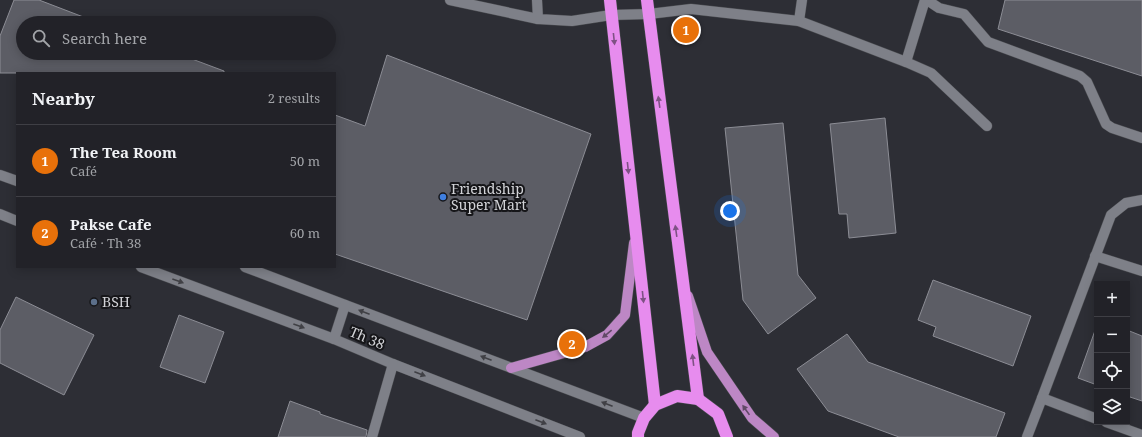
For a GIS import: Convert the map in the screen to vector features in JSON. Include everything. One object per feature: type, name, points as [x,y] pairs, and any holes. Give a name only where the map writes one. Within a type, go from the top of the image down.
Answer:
[{"type":"highway","points":[[610,0],[655,405]]},
{"type":"highway","points":[[647,0],[698,399]]},
{"type":"highway","points":[[638,437],[638,433],[644,418],[655,405],[677,396],[698,399],[718,414],[728,437]]},
{"type":"main road","points":[[511,368],[585,347],[607,335],[625,314],[636,233]]},
{"type":"main road","points":[[683,279],[707,352],[752,418],[774,437]]},
{"type":"street","points":[[450,0],[538,19],[572,21],[611,15],[649,14],[692,9],[799,21],[931,73],[987,126]]},
{"type":"street","points":[[537,0],[538,19]]},
{"type":"street","points":[[799,21],[802,0]]},
{"type":"street","points":[[906,62],[926,0],[939,8],[964,14],[988,42],[1080,76],[1088,82],[1106,124],[1112,128],[1142,138]]},
{"type":"street","points":[[0,175],[16,181]]},
{"type":"street","points":[[1027,437],[1111,215],[1126,203],[1142,200]]},
{"type":"street","points":[[0,214],[16,221]]},
{"type":"street","points":[[1095,256],[1142,271]]},
{"type":"street","name":"Th 38","points":[[144,268],[334,339],[393,364],[580,437]]},
{"type":"street","name":"Th 38","points":[[248,268],[644,418]]},
{"type":"street","points":[[334,339],[345,305]]},
{"type":"street","points":[[372,437],[393,364]]},
{"type":"street","points":[[1042,398],[1094,418]]},
{"type":"street","points":[[1114,425],[1142,435]]},
{"type":"building","points":[[14,0],[39,0],[81,16],[16,16],[16,60],[195,60],[224,72],[0,73],[0,36]]},
{"type":"building","points":[[1005,0],[1142,0],[1142,76],[998,29]]},
{"type":"building","points":[[387,55],[591,134],[527,320],[336,254],[336,115],[365,126]]},
{"type":"building","points":[[885,118],[896,233],[849,238],[847,214],[839,214],[830,124]]},
{"type":"building","points":[[783,123],[798,275],[816,298],[768,334],[743,300],[725,128]]},
{"type":"building","points":[[933,280],[1031,316],[1013,366],[933,336],[936,327],[918,320]]},
{"type":"building","points":[[16,297],[94,335],[64,395],[0,363],[0,330]]},
{"type":"building","points":[[179,315],[224,332],[205,383],[160,367]]},
{"type":"building","points":[[1130,331],[1142,336],[1142,401],[1130,397]]},
{"type":"building","points":[[1094,333],[1094,384],[1078,378]]},
{"type":"building","points":[[847,334],[868,362],[1005,413],[996,437],[899,437],[828,411],[797,369]]},
{"type":"building","points":[[290,401],[320,412],[320,414],[367,430],[366,437],[278,437]]},
{"type":"place","name":"The Tea Room","points":[[686,30]]},
{"type":"place","name":"Friendship Super Mart","points":[[443,197]]},
{"type":"place","name":"BSH","points":[[94,302]]},
{"type":"place","name":"Pakse Cafe","points":[[572,344]]}]
